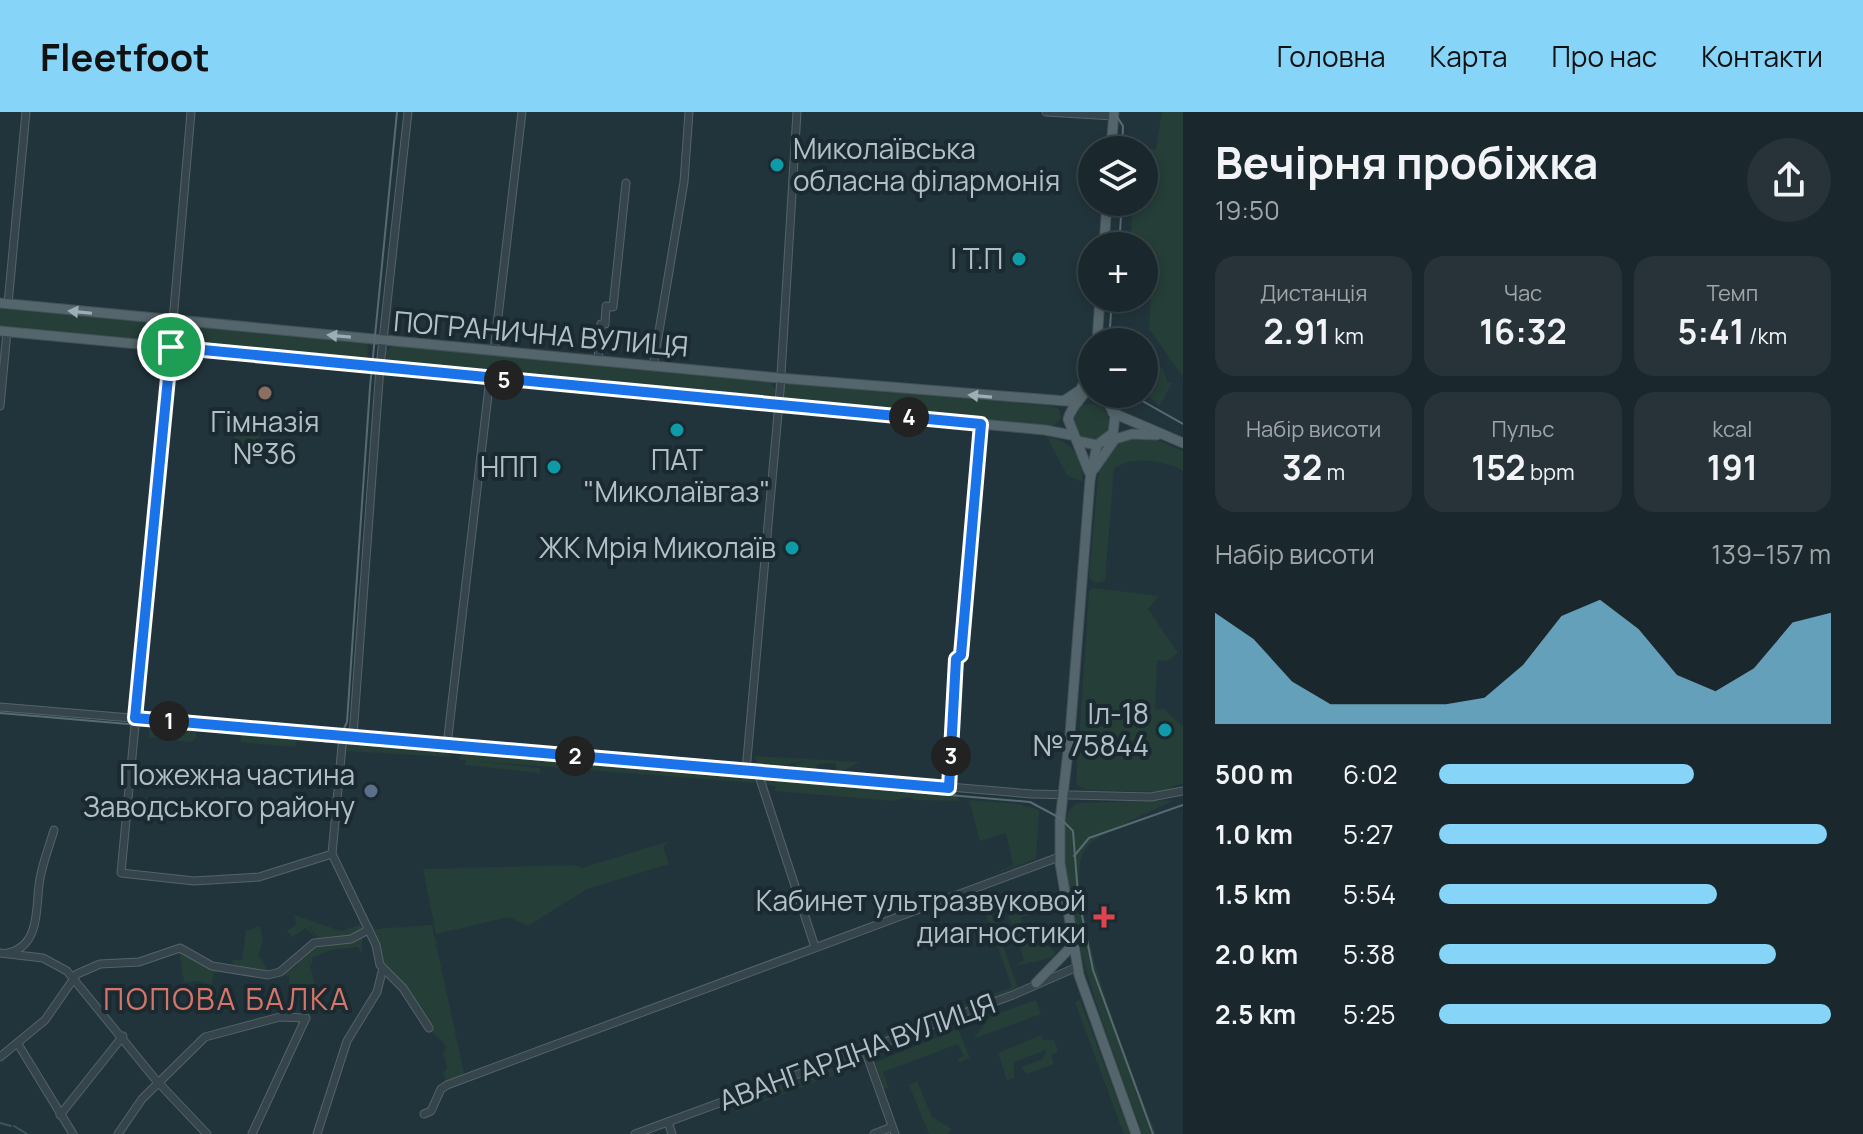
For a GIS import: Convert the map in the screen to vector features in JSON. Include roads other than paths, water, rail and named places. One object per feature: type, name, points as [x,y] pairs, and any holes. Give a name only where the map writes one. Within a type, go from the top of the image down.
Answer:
[{"type":"main road","points":[[1112,136],[1114,114]]},
{"type":"main road","name":"ПОГРАНИЧНА ВУЛИЦЯ","points":[[4,304],[653,367],[1058,402],[1078,401]]},
{"type":"main road","name":"ПОГРАНИЧНА ВУЛИЦЯ","points":[[3,331],[981,424],[1074,438]]},
{"type":"main road","points":[[1058,402],[1078,391]]},
{"type":"main road","points":[[1078,403],[1068,415],[1090,480]]},
{"type":"main road","points":[[1111,409],[1183,443]]},
{"type":"main road","points":[[1111,409],[1114,429],[1101,444],[1090,480],[1059,857],[1077,967],[1136,1134]]},
{"type":"main road","points":[[1074,438],[1101,444],[1140,433],[1172,438]]},
{"type":"main road","points":[[1090,480],[1103,454],[1115,439]]},
{"type":"main road","points":[[1036,983],[1058,965],[1072,946]]},
{"type":"street","points":[[4,304],[26,112]]},
{"type":"street","points":[[173,321],[191,112]]},
{"type":"street","points":[[353,736],[380,367],[408,112]]},
{"type":"street","points":[[494,351],[522,112]]},
{"type":"street","points":[[653,367],[684,182],[689,112]]},
{"type":"street","points":[[746,771],[778,405],[797,112]]},
{"type":"street","points":[[1046,112],[1114,114]]},
{"type":"street","points":[[598,360],[606,306],[613,307],[626,183]]},
{"type":"street","points":[[0,406],[3,331]]},
{"type":"street","points":[[171,347],[121,873],[194,881],[259,877],[332,854]]},
{"type":"street","points":[[447,745],[490,378]]},
{"type":"street","points":[[949,788],[956,659],[961,655],[981,424]]},
{"type":"street","points":[[0,707],[949,788],[1151,797],[1183,791]]},
{"type":"street","points":[[343,735],[332,854],[383,968],[403,988],[429,1028]]},
{"type":"street","points":[[758,773],[815,947]]},
{"type":"street","points":[[3,953],[19,948],[36,920],[39,882],[54,830]]},
{"type":"street","points":[[424,1114],[431,1111],[441,1089],[447,1085],[1059,857]]},
{"type":"street","points":[[0,1057],[54,1011],[73,980],[93,965],[139,962],[180,948],[212,966],[269,975],[280,972],[314,943],[351,939],[368,930]]},
{"type":"street","points":[[3,953],[44,958],[65,969],[158,1082],[207,1134]]},
{"type":"street","name":"АВАНГАРДНА ВУЛИЦЯ","points":[[635,1134],[865,1050],[1077,967]]},
{"type":"street","points":[[317,1134],[347,1041],[377,992],[383,968]]},
{"type":"street","points":[[118,1134],[158,1082],[192,1046],[210,1034],[280,1017],[306,1018],[252,1134]]},
{"type":"street","points":[[60,1115],[123,1036]]},
{"type":"street","points":[[18,1044],[73,1134]]},
{"type":"street","points":[[865,1050],[894,1131],[874,1134]]},
{"type":"street","points":[[668,1122],[672,1134]]},
{"type":"waterway","points":[[0,1123],[11,1126]]},
{"type":"waterway","points":[[14,1126],[27,1134]]},
{"type":"tram line","points":[[326,742],[341,735],[347,722],[370,387],[397,112]]},
{"type":"tram line","points":[[1114,112],[1123,126],[1123,136]]},
{"type":"tram line","points":[[1120,232],[1121,216]]},
{"type":"tram line","points":[[1110,328],[1111,312]]},
{"type":"tram line","points":[[1155,408],[1183,424]]},
{"type":"tram line","points":[[0,713],[1030,802],[1060,818],[1073,831],[1078,895],[1093,970],[1153,1134]]},
{"type":"tram line","points":[[1074,856],[1089,838],[1183,805]]},
{"type":"place","name":"Миколаївська обласна філармонія","points":[[777,165]]},
{"type":"place","name":"І Т.П","points":[[1019,259]]},
{"type":"place","name":"Гімназія №36","points":[[265,393]]},
{"type":"place","name":"ПАТ \"Миколаївгаз\"","points":[[677,430]]},
{"type":"place","name":"НПП","points":[[554,467]]},
{"type":"place","name":"ЖК Мрія Миколаїв","points":[[792,548]]},
{"type":"place","name":"Іл-18 № 75844","points":[[1165,730]]},
{"type":"place","name":"Пожежна частина Заводського району","points":[[371,791]]},
{"type":"place","name":"Кабинет ультразвуковой диагностики","points":[[1104,917]]},
{"type":"district","name":"ПОПОВА БАЛКА","points":[[227,1000]]}]
